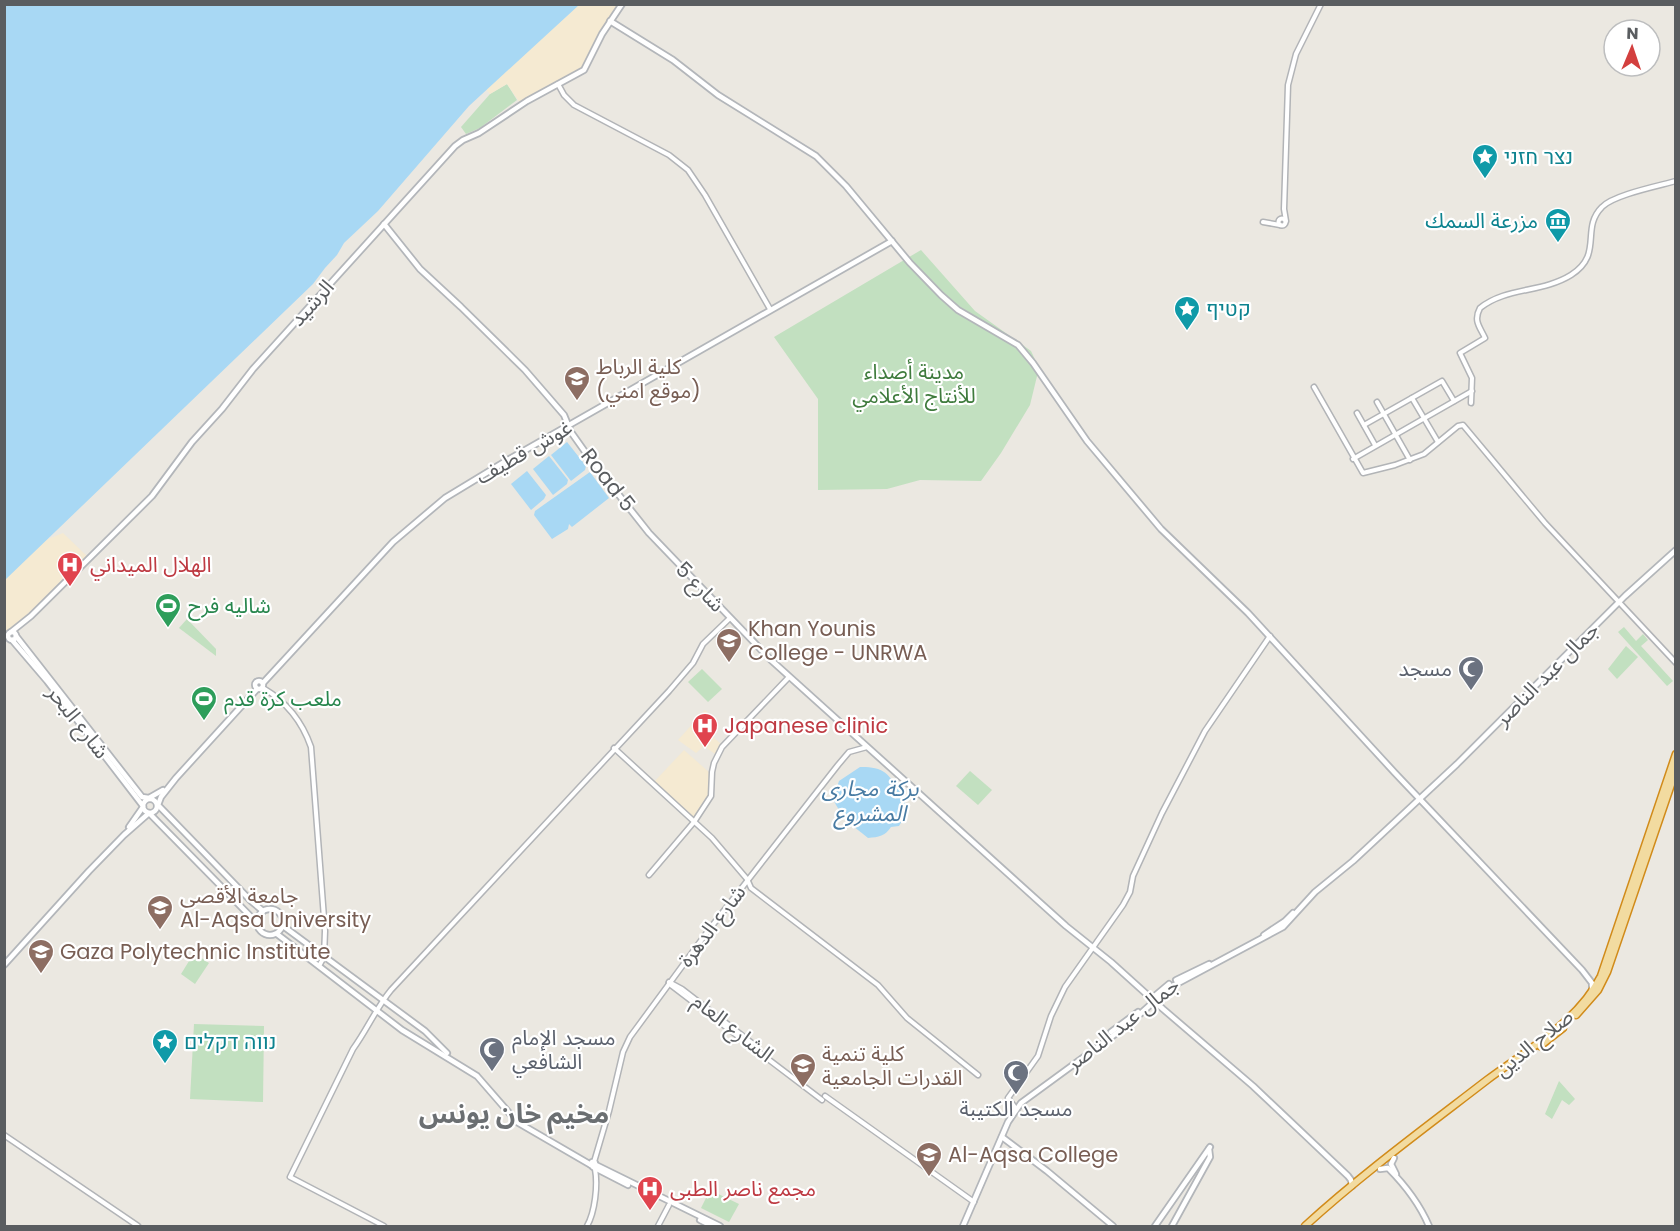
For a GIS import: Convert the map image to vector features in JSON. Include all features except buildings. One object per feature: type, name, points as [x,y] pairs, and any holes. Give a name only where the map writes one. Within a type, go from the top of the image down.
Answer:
[{"type":"highway","name":"صلاح الدين","points":[[1305,1227],[1361,1179],[1549,1038],[1594,995],[1607,972],[1676,754]]},
{"type":"highway","name":"صلاح الدين","points":[[1559,1029],[1601,976],[1676,770]]},
{"type":"highway","name":"صلاح الدين","points":[[1326,1210],[1448,1113]]},
{"type":"highway","name":"صلاح الدين","points":[[1310,1227],[1316,1219]]},
{"type":"main road","name":"الرشيد","points":[[10,637],[152,496],[185,450],[222,409],[253,369],[384,224],[464,140],[479,133],[527,101],[584,70],[610,21],[622,4]]},
{"type":"main road","points":[[610,21],[673,60],[724,99],[816,156],[846,186],[925,279],[958,310],[1008,337],[1021,348],[1087,441],[1161,530],[1270,636],[1582,970],[1592,983],[1592,990]]},
{"type":"main road","points":[[384,224],[420,268],[508,352],[564,415],[570,425]]},
{"type":"main road","name":"غوش قطيف","points":[[149,798],[159,794],[176,778],[393,542],[463,486],[892,241]]},
{"type":"main road","name":"Road 5","points":[[570,425],[577,440],[639,520]]},
{"type":"main road","name":"شارع 5","points":[[639,520],[670,556],[789,677],[868,747]]},
{"type":"main road","name":"جمال عبد الناصر","points":[[962,1227],[1006,1124],[1016,1108],[1129,1024],[1152,999],[1177,983],[1283,927],[1315,892],[1353,861],[1496,726],[1619,602],[1676,550]]},
{"type":"main road","name":"شارع البحر","points":[[10,637],[139,792],[145,798],[149,798]]},
{"type":"main road","name":"شارع البحر","points":[[10,637],[47,681],[143,807]]},
{"type":"main road","points":[[868,747],[1060,920],[1282,1112],[1344,1172],[1351,1180],[1352,1186]]},
{"type":"main road","name":"غوش قطيف","points":[[158,805],[161,797],[176,778]]},
{"type":"main road","points":[[124,835],[144,802],[149,798],[156,801],[199,848],[263,911]]},
{"type":"main road","points":[[4,964],[124,835],[149,813],[155,811],[158,805]]},
{"type":"main road","points":[[143,807],[256,922],[259,930],[265,935],[277,934],[422,1043],[479,1077],[514,1119],[593,1165],[712,1227]]},
{"type":"main road","points":[[192,857],[199,848]]},
{"type":"main road","points":[[256,922],[263,911],[272,909],[280,913],[283,926],[430,1036],[450,1058]]},
{"type":"main road","points":[[277,934],[283,926]]},
{"type":"main road","points":[[1582,970],[1592,978],[1601,976]]},
{"type":"main road","name":"جمال عبد الناصر","points":[[973,1201],[1016,1108]]},
{"type":"main road","points":[[1002,1137],[1047,1171],[1113,1227]]},
{"type":"main road","points":[[1155,1227],[1210,1147],[1210,1157],[1172,1227]]},
{"type":"main road","points":[[1394,1158],[1391,1164],[1396,1177]]},
{"type":"main road","points":[[593,1165],[720,1227]]},
{"type":"main road","points":[[1380,1169],[1388,1168],[1396,1177],[1414,1200],[1429,1227]]},
{"type":"main road","points":[[1344,1172],[1356,1179],[1361,1179]]},
{"type":"street","points":[[1282,221],[1288,85],[1296,54],[1321,4]]},
{"type":"street","points":[[558,84],[564,95],[574,105],[660,150],[688,170],[770,309]]},
{"type":"street","points":[[1471,403],[1473,378],[1460,353],[1485,338],[1476,320],[1480,308],[1496,298],[1526,292],[1572,274],[1588,258],[1592,224],[1602,207],[1612,200],[1676,181]]},
{"type":"street","points":[[1364,424],[1442,381],[1454,401]]},
{"type":"street","points":[[1314,387],[1363,473],[1424,454],[1458,426],[1463,425],[1545,523],[1676,663]]},
{"type":"street","points":[[1353,459],[1473,390]]},
{"type":"street","points":[[1412,398],[1438,442]]},
{"type":"street","points":[[1377,402],[1410,460]]},
{"type":"street","points":[[1357,413],[1375,445]]},
{"type":"street","points":[[384,1227],[290,1177],[353,1049],[383,1000],[669,691],[693,663],[703,644],[730,618]]},
{"type":"street","points":[[1016,1108],[1008,1098],[1038,1056],[1051,1016],[1065,987],[1130,892],[1133,876],[1162,813],[1205,731],[1270,636]]},
{"type":"street","points":[[649,875],[694,822],[711,796],[714,763],[722,747],[789,677]]},
{"type":"street","points":[[261,687],[274,695],[290,710],[306,733],[311,747],[324,897],[324,957],[318,967]]},
{"type":"street","name":"شارع الدهرة","points":[[587,1227],[592,1217],[596,1176],[593,1165],[626,1045],[668,987],[669,982],[747,879],[845,756],[855,749],[868,747]]},
{"type":"street","points":[[614,748],[712,838],[747,879],[751,888],[878,986],[907,1018],[978,1075]]},
{"type":"street","name":"الشارع العام","points":[[669,982],[682,989],[824,1098],[973,1201]]},
{"type":"street","points":[[4,1135],[138,1227]]},
{"type":"street","points":[[658,1227],[669,1205]]},
{"type":"green space","points":[[507,84],[517,100],[480,128],[466,134],[461,127],[490,94]]},
{"type":"green space","name":"مدينة أصداء للأنتاج الأعلامي","points":[[921,250],[975,311],[1031,351],[1039,368],[1030,405],[981,481],[920,480],[887,489],[818,490],[818,399],[774,337]]},
{"type":"green space","points":[[187,619],[216,649],[216,656],[179,628]]},
{"type":"green space","points":[[1624,627],[1636,641],[1643,634],[1648,640],[1641,646],[1673,681],[1667,686],[1618,632]]},
{"type":"green space","points":[[1626,646],[1638,657],[1617,679],[1608,669]]},
{"type":"green space","points":[[702,669],[722,689],[708,702],[688,682]]},
{"type":"green space","points":[[970,771],[992,790],[978,805],[956,786]]},
{"type":"green space","points":[[194,953],[209,963],[195,984],[181,974]]},
{"type":"green space","points":[[194,1024],[264,1026],[263,1102],[190,1099]]},
{"type":"green space","points":[[1559,1081],[1575,1099],[1569,1105],[1562,1100],[1552,1119],[1545,1114]]},
{"type":"green space","points":[[710,1190],[739,1204],[729,1222],[701,1208]]},
{"type":"sand","points":[[578,5],[620,5],[600,35],[585,67],[520,103],[507,84],[490,94],[483,86]]},
{"type":"sand","points":[[63,533],[88,557],[5,638],[5,575],[36,544]]},
{"type":"sand","points":[[705,710],[712,717],[703,728],[721,744],[715,754],[704,746],[696,753],[678,740]]},
{"type":"sand","points":[[684,750],[710,773],[710,797],[695,817],[692,817],[653,783]]},
{"type":"water","points":[[5,4],[579,5],[469,106],[378,211],[344,243],[313,284],[5,580]]},
{"type":"water","points":[[567,442],[586,466],[585,470],[571,481],[551,455]]},
{"type":"water","points":[[549,456],[568,480],[567,484],[553,495],[533,469]]},
{"type":"water","points":[[527,471],[546,495],[531,510],[511,484]]},
{"type":"water","points":[[590,472],[609,498],[572,527],[569,524],[568,529],[552,539],[534,515],[535,511]]},
{"type":"water","name":"بركة مجارى المشروع","points":[[860,767],[875,768],[888,775],[906,804],[906,814],[899,826],[891,827],[879,836],[868,838],[844,816],[833,799],[839,781]]},
{"type":"place","name":"נצר חזני","points":[[1485,180]]},
{"type":"place","name":"مزرعة السمك","points":[[1558,244]]},
{"type":"place","name":"קטיף","points":[[1187,332]]},
{"type":"place","name":"كلية الرباط (موقع امني)","points":[[577,402]]},
{"type":"place","name":"الهلال الميداني","points":[[70,588]]},
{"type":"place","name":"شاليه فرح","points":[[168,629]]},
{"type":"place","name":"Khan Younis College - UNRWA","points":[[729,664]]},
{"type":"place","name":"مسجد","points":[[1471,692]]},
{"type":"place","name":"ملعب كرة قدم","points":[[204,722]]},
{"type":"place","name":"Japanese clinic","points":[[705,749]]},
{"type":"place","name":"جامعة الأقصى Al-Aqsa University","points":[[160,931]]},
{"type":"place","name":"Gaza Polytechnic Institute","points":[[41,975]]},
{"type":"place","name":"נווה דקלים","points":[[165,1065]]},
{"type":"place","name":"مسجد الإمام الشافعي","points":[[492,1073]]},
{"type":"place","name":"كلية تنمية القدرات الجامعية","points":[[803,1089]]},
{"type":"place","name":"مسجد الكتيبة","points":[[1016,1096]]},
{"type":"place","name":"Al-Aqsa College","points":[[929,1178]]},
{"type":"place","name":"مجمع ناصر الطبى","points":[[650,1212]]},
{"type":"district","name":"مخيم خان يونس","points":[[514,1114]]}]
